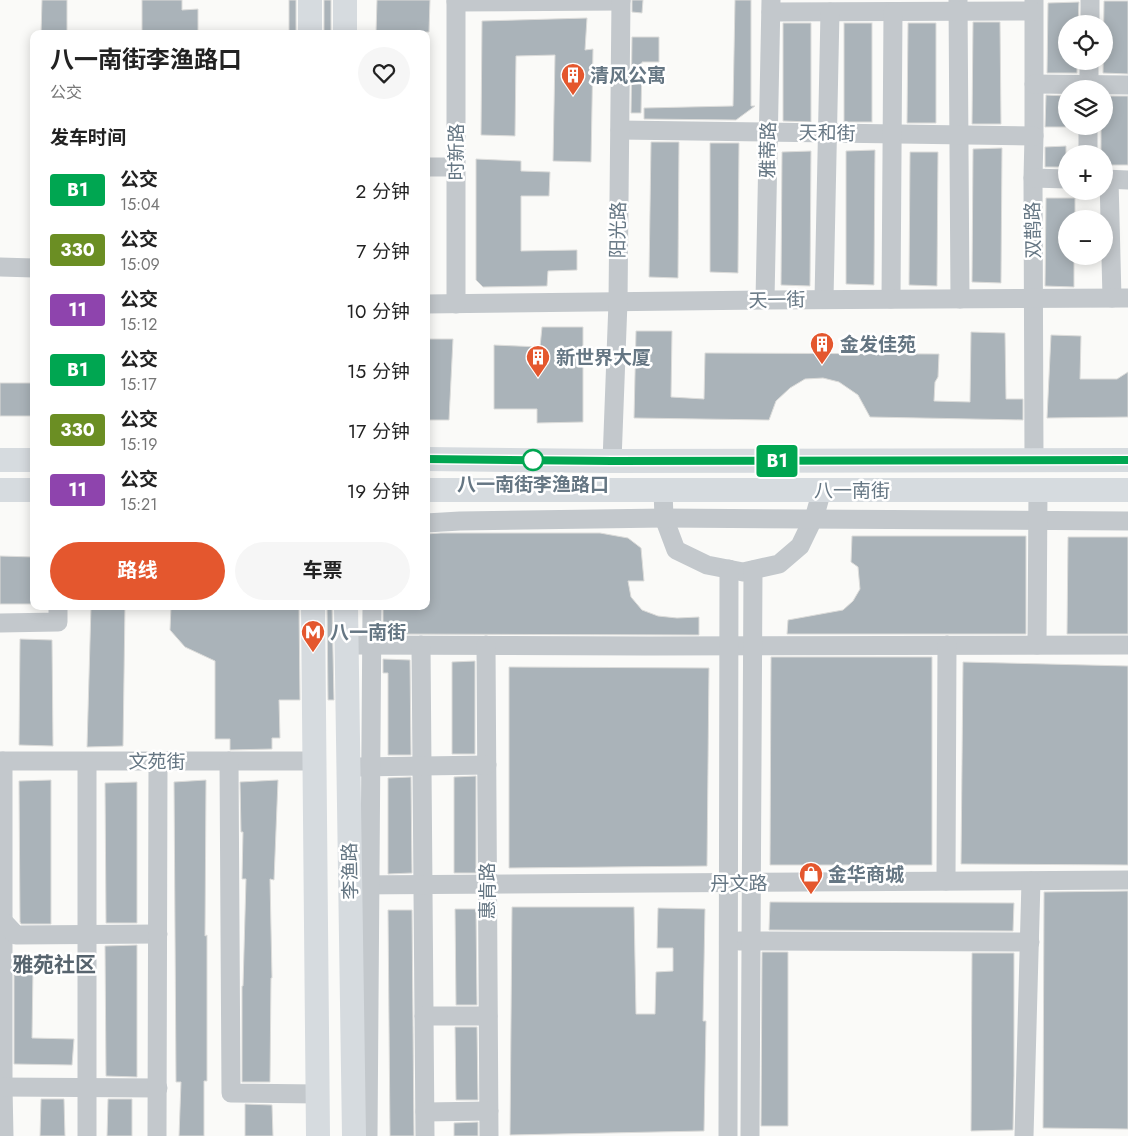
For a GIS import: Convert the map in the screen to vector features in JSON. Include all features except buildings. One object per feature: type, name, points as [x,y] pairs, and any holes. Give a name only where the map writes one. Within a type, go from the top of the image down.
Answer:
[{"type":"main road","points":[[310,0],[310,30]]},
{"type":"main road","points":[[345,0],[345,30]]},
{"type":"main road","name":"八一南街","points":[[430,459],[612,461],[1128,460]]},
{"type":"main road","points":[[0,460],[30,460]]},
{"type":"main road","points":[[0,490],[30,490]]},
{"type":"main road","name":"八一南街","points":[[430,490],[1128,490]]},
{"type":"main road","name":"李渔路","points":[[313,610],[318,1136]]},
{"type":"main road","name":"李渔路","points":[[346,610],[346,645],[359,767],[360,885],[354,1136]]},
{"type":"street","points":[[1090,0],[1090,15]]},
{"type":"street","points":[[456,1],[621,1]]},
{"type":"street","name":"时新路","points":[[456,1],[456,304]]},
{"type":"street","name":"阳光路","points":[[612,461],[618,302],[621,1]]},
{"type":"street","points":[[771,6],[830,12],[893,12],[958,6],[1034,6]]},
{"type":"street","name":"雅蒂路","points":[[765,300],[771,6]]},
{"type":"street","points":[[958,6],[960,299]]},
{"type":"street","name":"双鹊路","points":[[1034,6],[1034,136],[1032,178],[1034,461]]},
{"type":"street","points":[[824,299],[830,12]]},
{"type":"street","points":[[890,299],[893,12]]},
{"type":"street","points":[[1034,84],[1058,85]]},
{"type":"street","points":[[1113,86],[1128,85]]},
{"type":"street","name":"天和街","points":[[620,130],[1034,136]]},
{"type":"street","points":[[430,167],[456,167]]},
{"type":"street","points":[[1032,178],[1058,179]]},
{"type":"street","points":[[1113,179],[1128,180]]},
{"type":"street","points":[[1108,200],[1120,298]]},
{"type":"street","points":[[0,267],[30,268]]},
{"type":"street","name":"天一街","points":[[430,304],[824,299],[1120,298]]},
{"type":"street","points":[[663,490],[664,518],[676,550],[707,566],[743,572],[779,564],[800,546],[813,519],[822,490]]},
{"type":"street","points":[[1037,645],[1038,490]]},
{"type":"street","points":[[430,523],[664,518],[1128,521]]},
{"type":"street","points":[[728,1136],[729,569]]},
{"type":"street","points":[[750,1136],[753,570]]},
{"type":"street","points":[[0,623],[58,622],[58,610]]},
{"type":"street","points":[[372,610],[371,645],[359,767],[487,765]]},
{"type":"street","points":[[346,645],[1128,645]]},
{"type":"street","points":[[421,645],[425,1136]]},
{"type":"street","name":"惠肯路","points":[[486,645],[489,1136]]},
{"type":"street","points":[[946,881],[947,645]]},
{"type":"street","points":[[1,761],[1,1087],[4,1136]]},
{"type":"street","name":"文苑街","points":[[1,761],[315,761]]},
{"type":"street","points":[[157,1136],[158,761]]},
{"type":"street","points":[[229,761],[231,1093],[318,1094]]},
{"type":"street","points":[[87,762],[87,1136]]},
{"type":"street","points":[[1024,1136],[1031,880]]},
{"type":"street","name":"丹文路","points":[[360,885],[1128,880]]},
{"type":"street","points":[[360,885],[368,1136]]},
{"type":"street","points":[[1,921],[16,935],[158,934]]},
{"type":"street","points":[[728,940],[1030,942]]},
{"type":"street","points":[[424,1016],[488,1016]]},
{"type":"street","points":[[1,1087],[158,1088]]},
{"type":"street","points":[[425,1112],[488,1111]]},
{"type":"bus line","name":"B1","points":[[430,459],[612,461],[1128,460]]},
{"type":"place","name":"清风公寓","points":[[573,96]]},
{"type":"place","name":"金发佳苑","points":[[822,365]]},
{"type":"place","name":"新世界大厦","points":[[538,378]]},
{"type":"place","name":"八一南街李渔路口","points":[[533,460]]},
{"type":"place","name":"八一南街","points":[[313,653]]},
{"type":"place","name":"金华商城","points":[[811,895]]},
{"type":"district","name":"雅苑社区","points":[[54,965]]}]
